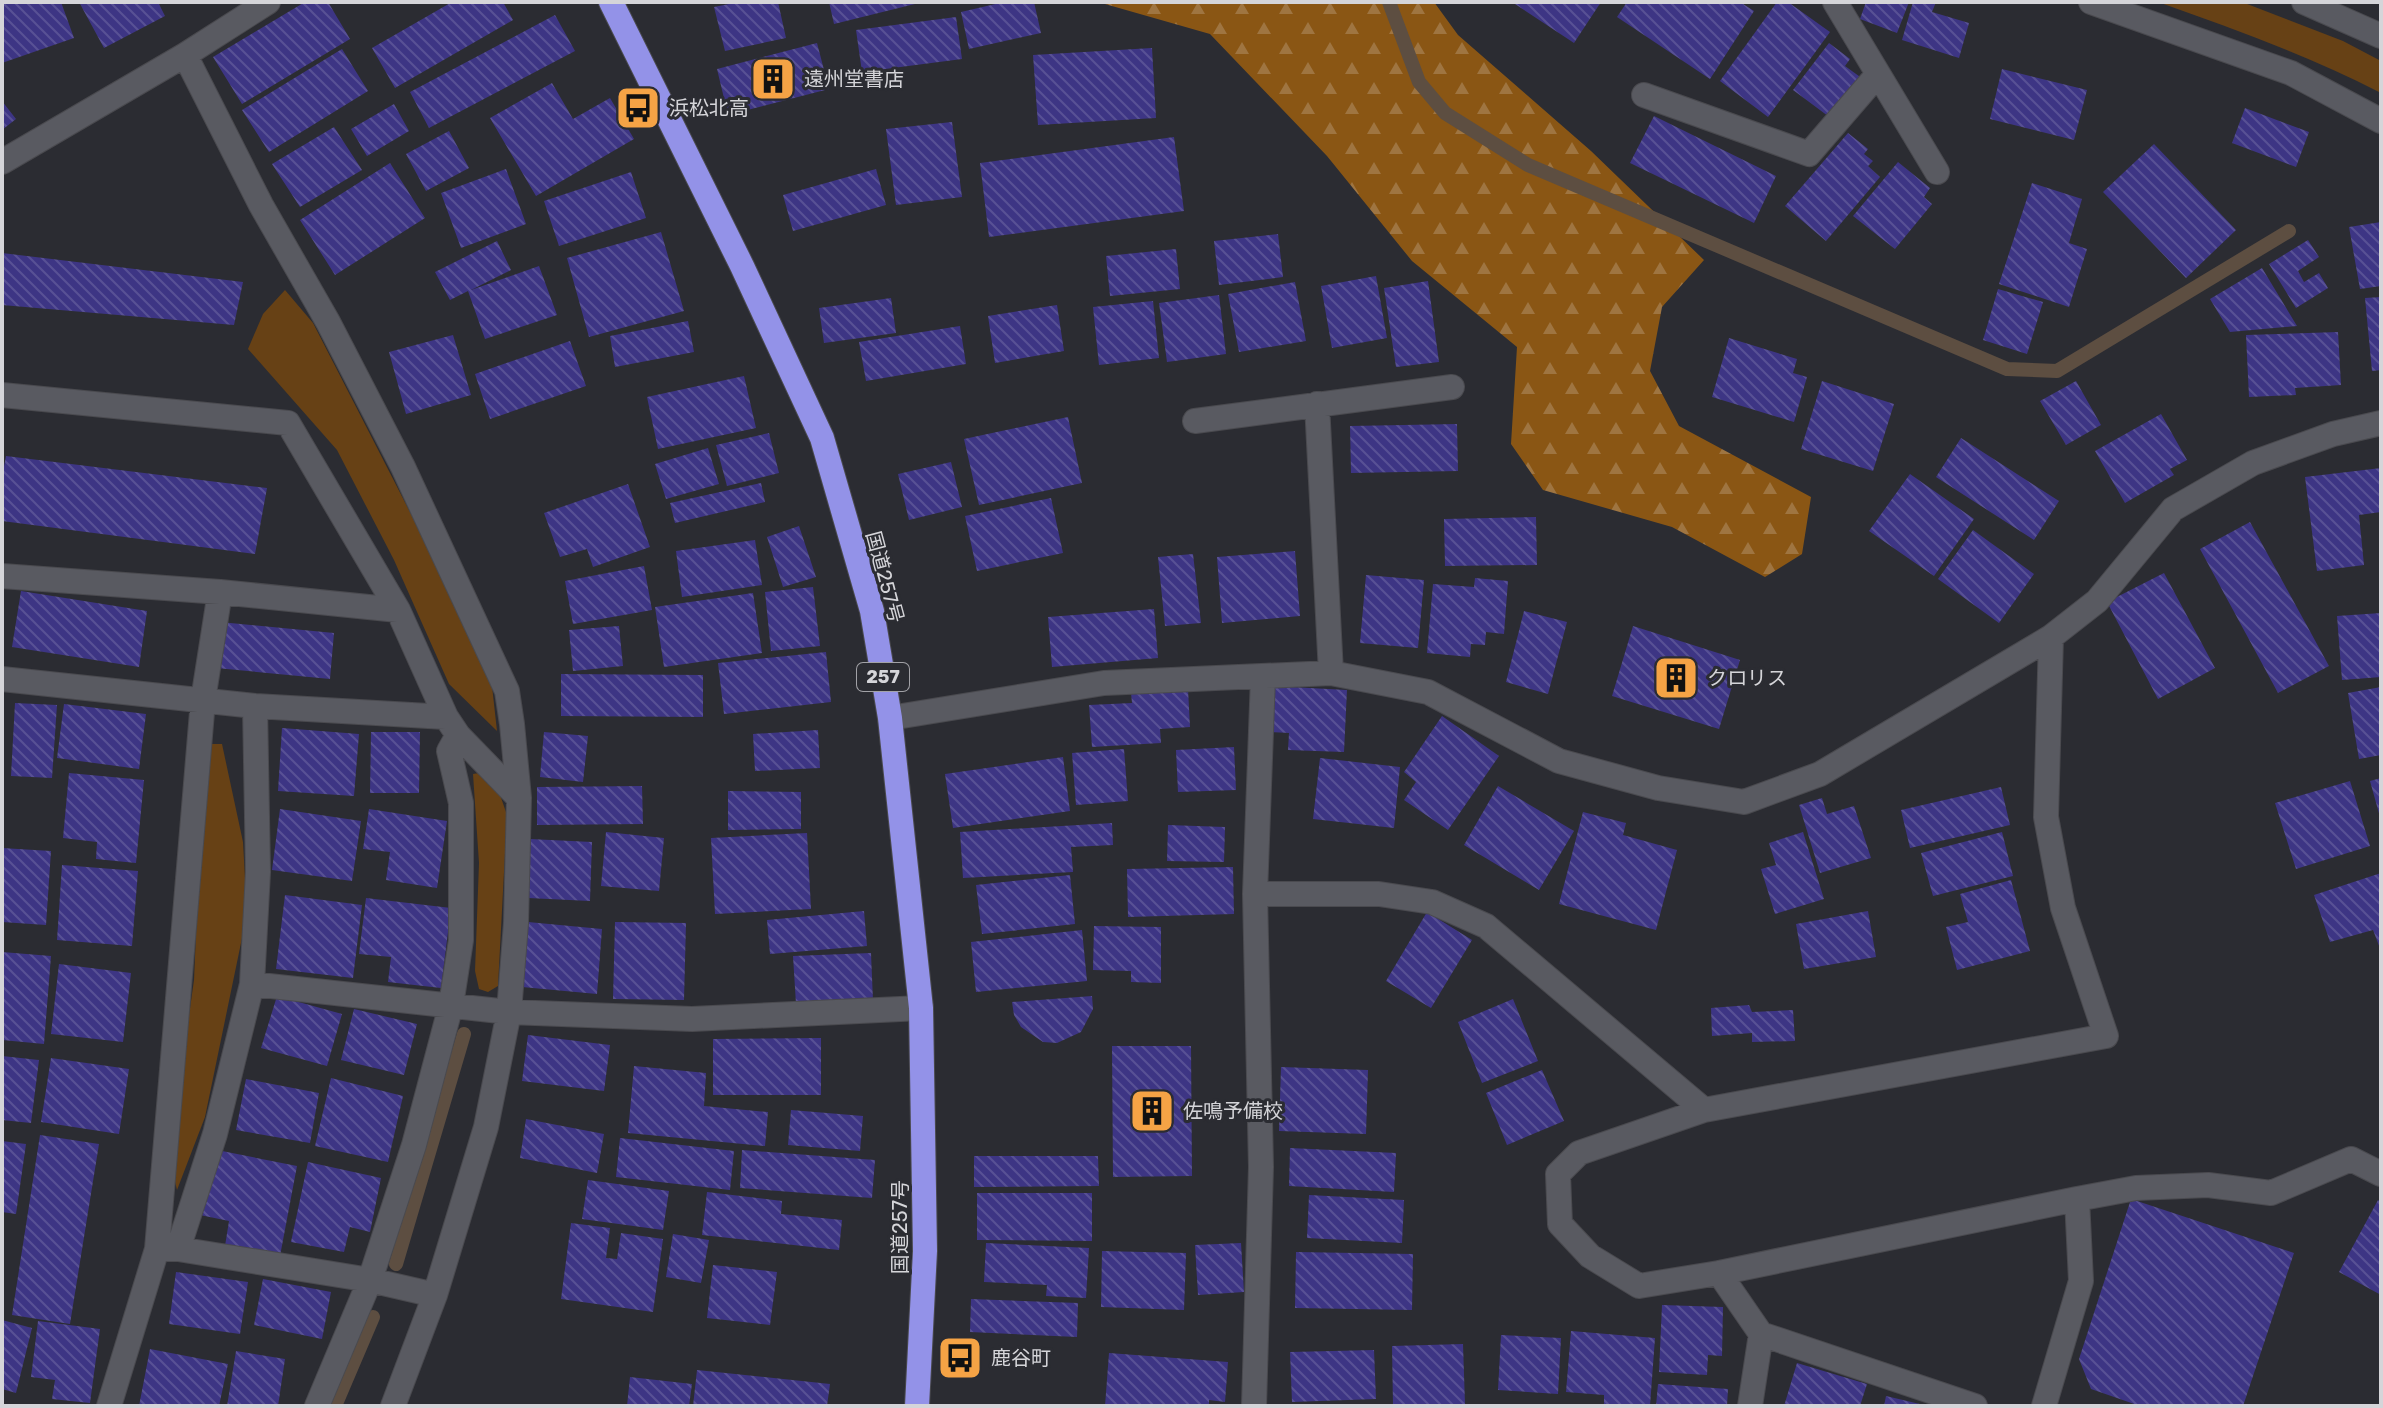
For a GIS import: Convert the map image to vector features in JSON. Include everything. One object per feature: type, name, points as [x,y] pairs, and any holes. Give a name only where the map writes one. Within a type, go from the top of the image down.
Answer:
[{"type":"highway","name":"国道257号","points":[[611,2],[742,266],[822,438],[872,611],[890,718],[921,1008],[925,1251],[917,1406]]},
{"type":"street","points":[[2,162],[185,55],[268,2]]},
{"type":"street","points":[[1835,2],[1937,172]]},
{"type":"street","points":[[2091,2],[2291,73],[2381,121]]},
{"type":"street","points":[[2304,2],[2381,36]]},
{"type":"street","points":[[185,55],[261,205],[328,322],[403,467],[507,691],[519,798],[516,923],[509,1012],[486,1127],[435,1295],[393,1406]]},
{"type":"street","points":[[1644,95],[1809,154],[1878,74]]},
{"type":"street","points":[[1195,421],[1452,387]]},
{"type":"street","points":[[2,395],[288,423],[398,610],[452,726],[519,798]]},
{"type":"street","points":[[1317,404],[1331,673]]},
{"type":"street","points":[[890,718],[1104,683],[1331,673],[1428,692],[1559,761],[1658,788],[1744,802],[1820,774],[2051,637],[2097,601],[2173,509],[2253,463],[2333,434],[2381,423]]},
{"type":"street","points":[[2,576],[220,592],[398,610]]},
{"type":"street","points":[[167,1249],[203,700],[220,592]]},
{"type":"street","points":[[2051,637],[2046,817],[2063,908],[2106,1036],[1704,1110],[1579,1153],[1558,1174],[1560,1224],[1590,1256],[1639,1286],[1719,1273],[2136,1188],[2208,1185],[2271,1193],[2351,1159],[2381,1174]]},
{"type":"street","points":[[1254,1406],[1261,1167],[1255,894],[1263,677]]},
{"type":"street","points":[[2,679],[452,726]]},
{"type":"street","points":[[109,1406],[167,1249],[215,1134],[252,984],[258,872],[255,706]]},
{"type":"street","points":[[317,1406],[370,1280],[414,1145],[451,1005],[461,940],[461,803],[449,751],[452,726]]},
{"type":"street","points":[[1255,894],[1379,894],[1432,902],[1486,926],[1704,1110]]},
{"type":"street","points":[[252,984],[509,1012],[692,1019],[921,1008]]},
{"type":"street","points":[[2044,1406],[2081,1281],[2077,1199]]},
{"type":"street","points":[[167,1249],[370,1280],[435,1295]]},
{"type":"street","points":[[1719,1273],[1761,1334],[1975,1406]]},
{"type":"street","points":[[1750,1406],[1761,1334]]},
{"type":"shaded area","points":[[2158,2],[2242,2],[2343,41],[2381,61],[2381,93],[2299,55]]},
{"type":"shaded area","points":[[285,290],[313,323],[412,516],[492,686],[497,731],[449,684],[394,560],[337,450],[248,349],[263,314]]},
{"type":"shaded area","points":[[209,744],[222,744],[243,842],[247,914],[205,1117],[177,1190],[169,1157],[194,980],[201,818]]},
{"type":"shaded area","points":[[485,772],[497,786],[507,815],[498,986],[488,992],[479,989],[475,971],[479,863],[473,774]]},
{"type":"green space","points":[[1098,2],[1434,2],[1458,35],[1591,151],[1704,260],[1662,307],[1650,371],[1679,426],[1811,497],[1802,554],[1765,577],[1672,527],[1543,490],[1511,444],[1517,347],[1412,261],[1327,156],[1210,34]]},
{"type":"building","points":[[2,2],[61,2],[74,38],[2,63]]},
{"type":"building","points":[[79,2],[158,2],[165,16],[104,48]]},
{"type":"building","points":[[305,2],[328,2],[350,39],[242,104],[213,57]]},
{"type":"building","points":[[452,2],[503,2],[513,20],[395,88],[372,48]]},
{"type":"building","points":[[739,2],[778,2],[786,38],[725,51],[714,7]]},
{"type":"building","points":[[829,2],[919,2],[919,3],[834,24]]},
{"type":"building","points":[[1004,2],[1034,2],[1041,33],[969,49],[961,12]]},
{"type":"building","points":[[1512,2],[1601,2],[1574,43]]},
{"type":"building","points":[[1627,2],[1740,2],[1754,11],[1710,79],[1617,17]]},
{"type":"building","points":[[1777,2],[1788,2],[1830,32],[1768,117],[1720,81]]},
{"type":"building","points":[[1866,2],[1909,2],[1897,33],[1860,19]]},
{"type":"building","points":[[1913,2],[1936,2],[1932,12],[1969,23],[1959,58],[1902,40]]},
{"type":"building","points":[[555,15],[575,51],[429,128],[410,92]]},
{"type":"building","points":[[956,17],[962,59],[862,72],[856,30]]},
{"type":"building","name":"遠州堂書店","points":[[817,43],[829,89],[728,115],[717,69]]},
{"type":"building","points":[[1829,43],[1850,59],[1845,66],[1863,79],[1832,119],[1793,90]]},
{"type":"building","points":[[1152,48],[1156,118],[1038,125],[1033,55]]},
{"type":"building","points":[[342,49],[368,91],[269,152],[242,110]]},
{"type":"building","points":[[2002,69],[2087,90],[2074,140],[1990,119]]},
{"type":"building","points":[[552,83],[573,119],[610,98],[634,139],[536,196],[490,118]]},
{"type":"building","points":[[2,101],[16,119],[2,130]]},
{"type":"building","points":[[394,104],[409,131],[367,156],[351,129]]},
{"type":"building","points":[[2245,108],[2309,132],[2296,167],[2232,143]]},
{"type":"building","points":[[1654,116],[1776,176],[1754,223],[1630,163]]},
{"type":"building","points":[[952,122],[962,197],[896,205],[886,129]]},
{"type":"building","points":[[334,127],[362,170],[300,207],[272,164]]},
{"type":"building","points":[[449,131],[469,168],[426,191],[406,154]]},
{"type":"building","points":[[1848,133],[1868,149],[1864,154],[1873,161],[1868,166],[1880,177],[1826,241],[1785,206]]},
{"type":"building","points":[[1174,137],[1184,211],[989,237],[980,163]]},
{"type":"building","points":[[2154,144],[2236,230],[2186,278],[2103,192]]},
{"type":"building","points":[[1898,162],[1930,188],[1924,197],[1932,204],[1895,249],[1853,216]]},
{"type":"building","points":[[390,163],[425,218],[335,275],[300,220]]},
{"type":"building","points":[[506,169],[526,224],[461,248],[441,193]]},
{"type":"building","points":[[876,169],[886,205],[793,231],[783,195]]},
{"type":"building","points":[[631,172],[646,218],[559,246],[544,201]]},
{"type":"building","points":[[2032,183],[2082,199],[2069,243],[2087,249],[2069,307],[1999,284]]},
{"type":"building","points":[[2381,222],[2381,286],[2360,289],[2349,227]]},
{"type":"building","points":[[661,232],[684,311],[589,337],[567,258]]},
{"type":"building","points":[[1278,234],[1283,277],[1219,285],[1214,241]]},
{"type":"building","points":[[2308,240],[2319,257],[2298,271],[2304,282],[2319,273],[2328,288],[2296,308],[2269,264]]},
{"type":"building","points":[[497,241],[511,270],[471,290],[539,266],[557,315],[485,339],[468,291],[450,300],[435,272]]},
{"type":"building","points":[[1176,249],[1180,289],[1110,296],[1106,256]]},
{"type":"building","points":[[2,253],[243,282],[234,325],[2,305]]},
{"type":"building","points":[[2262,268],[2297,326],[2230,332],[2210,299]]},
{"type":"building","points":[[1376,276],[1387,338],[1332,348],[1321,286]]},
{"type":"building","points":[[1428,281],[1439,362],[1396,367],[1384,288]]},
{"type":"building","points":[[1295,282],[1306,341],[1239,352],[1228,294]]},
{"type":"building","points":[[1998,289],[2043,302],[2027,354],[1983,340]]},
{"type":"building","points":[[1219,295],[1226,354],[1167,362],[1159,303]]},
{"type":"building","points":[[2381,297],[2381,370],[2372,371],[2365,298]]},
{"type":"building","points":[[891,298],[896,333],[824,343],[819,308]]},
{"type":"building","points":[[1153,301],[1159,358],[1099,365],[1093,307]]},
{"type":"building","points":[[1057,305],[1064,351],[995,363],[988,316]]},
{"type":"building","points":[[688,321],[694,352],[615,367],[610,336]]},
{"type":"building","points":[[960,326],[966,364],[866,381],[859,342]]},
{"type":"building","points":[[2338,332],[2341,385],[2295,388],[2296,395],[2249,397],[2246,335]]},
{"type":"building","points":[[453,335],[471,395],[406,414],[389,352]]},
{"type":"building","points":[[1729,338],[1797,359],[1793,373],[1807,377],[1794,422],[1712,397]]},
{"type":"building","points":[[570,341],[586,386],[490,419],[475,374]]},
{"type":"building","points":[[744,376],[756,428],[658,449],[647,397]]},
{"type":"building","points":[[1822,381],[1894,404],[1873,471],[1801,449]]},
{"type":"building","points":[[2076,381],[2101,425],[2066,445],[2040,401]]},
{"type":"building","points":[[2161,414],[2187,460],[2170,469],[2174,475],[2125,503],[2095,451]]},
{"type":"building","points":[[1068,417],[1082,483],[979,505],[964,439]]},
{"type":"building","points":[[1457,424],[1458,471],[1351,473],[1350,426]]},
{"type":"building","points":[[769,433],[779,473],[727,486],[716,445]]},
{"type":"building","points":[[1961,438],[2059,501],[2034,540],[1936,477]]},
{"type":"building","points":[[708,448],[719,484],[666,499],[655,464]]},
{"type":"building","points":[[6,456],[267,488],[255,554],[2,521],[2,477]]},
{"type":"building","points":[[951,462],[962,507],[909,520],[898,474]]},
{"type":"building","points":[[2381,468],[2381,512],[2359,515],[2364,565],[2317,571],[2305,477]]},
{"type":"building","points":[[1910,474],[1974,519],[1934,576],[1869,531]]},
{"type":"building","points":[[761,483],[765,502],[675,523],[670,503]]},
{"type":"building","points":[[628,484],[650,547],[593,567],[587,549],[560,557],[544,513]]},
{"type":"building","points":[[1051,498],[1063,553],[977,571],[965,516]]},
{"type":"building","points":[[1536,517],[1537,565],[1445,566],[1444,519]]},
{"type":"building","points":[[2250,522],[2329,666],[2278,693],[2200,549]]},
{"type":"building","points":[[799,526],[816,577],[783,587],[767,537]]},
{"type":"building","points":[[1973,530],[2034,574],[1999,623],[1938,579]]},
{"type":"building","points":[[755,540],[762,585],[682,597],[676,551]]},
{"type":"building","points":[[1295,551],[1300,616],[1222,623],[1217,557]]},
{"type":"building","points":[[1193,554],[1201,623],[1165,626],[1158,557]]},
{"type":"building","points":[[644,566],[652,610],[573,624],[565,581]]},
{"type":"building","points":[[2164,573],[2215,668],[2158,699],[2107,602]]},
{"type":"building","points":[[1366,575],[1424,580],[1418,648],[1360,643]]},
{"type":"building","points":[[1475,578],[1508,581],[1504,634],[1486,632],[1485,645],[1471,644],[1470,657],[1427,653],[1433,584],[1474,587]]},
{"type":"building","points":[[813,587],[820,646],[771,651],[765,592]]},
{"type":"building","points":[[21,591],[147,611],[139,667],[12,647]]},
{"type":"building","points":[[753,593],[762,653],[664,667],[655,607]]},
{"type":"building","points":[[1154,609],[1158,658],[1052,667],[1048,617]]},
{"type":"building","points":[[1524,611],[1567,622],[1548,694],[1506,682]]},
{"type":"building","points":[[2381,613],[2381,677],[2342,680],[2337,616]]},
{"type":"building","points":[[220,622],[334,633],[330,679],[216,668]]},
{"type":"building","points":[[619,626],[623,666],[573,671],[569,630]]},
{"type":"building","name":"クロリス","points":[[1633,626],[1740,660],[1719,729],[1612,696]]},
{"type":"building","points":[[826,652],[831,702],[724,714],[718,663]]},
{"type":"building","points":[[561,674],[703,675],[703,717],[561,716]]},
{"type":"building","points":[[1272,686],[1347,690],[1344,752],[1288,750],[1289,733],[1269,732]]},
{"type":"building","points":[[2381,687],[2381,755],[2359,759],[2348,693]]},
{"type":"building","points":[[1188,689],[1190,727],[1160,729],[1161,743],[1092,747],[1089,705],[1132,703],[1131,693]]},
{"type":"building","points":[[15,703],[57,705],[52,778],[11,776]]},
{"type":"building","points":[[64,704],[146,714],[139,769],[57,758]]},
{"type":"building","points":[[1442,716],[1499,756],[1448,830],[1404,800],[1416,782],[1404,772]]},
{"type":"building","points":[[282,728],[359,734],[354,796],[278,791]]},
{"type":"building","points":[[818,730],[820,768],[755,771],[753,734]]},
{"type":"building","points":[[371,732],[420,732],[419,793],[370,793]]},
{"type":"building","points":[[544,732],[588,736],[583,782],[540,777]]},
{"type":"building","points":[[1234,747],[1236,790],[1178,792],[1176,750]]},
{"type":"building","points":[[1124,749],[1128,801],[1076,805],[1072,753]]},
{"type":"building","points":[[1063,757],[1070,811],[953,828],[945,774]]},
{"type":"building","points":[[1320,758],[1400,767],[1394,828],[1313,819]]},
{"type":"building","points":[[69,773],[144,780],[136,863],[96,859],[97,842],[63,838]]},
{"type":"building","points":[[2381,778],[2381,817],[2380,817],[2370,781]]},
{"type":"building","points":[[2350,781],[2370,846],[2296,869],[2275,803]]},
{"type":"building","points":[[642,786],[643,824],[537,825],[537,787]]},
{"type":"building","points":[[1498,786],[1574,831],[1539,890],[1464,845]]},
{"type":"building","points":[[2001,787],[2010,825],[1910,848],[1901,810]]},
{"type":"building","points":[[728,791],[801,792],[801,829],[728,830]]},
{"type":"building","points":[[1822,798],[1827,814],[1854,806],[1871,858],[1820,873],[1799,805]]},
{"type":"building","points":[[280,809],[361,821],[352,881],[272,870]]},
{"type":"building","points":[[369,809],[447,821],[437,888],[386,880],[390,852],[363,849]]},
{"type":"building","points":[[1583,812],[1626,823],[1623,835],[1677,850],[1656,930],[1559,904]]},
{"type":"building","points":[[1112,823],[1113,845],[1071,847],[1073,872],[963,878],[960,832]]},
{"type":"building","points":[[1168,825],[1225,827],[1224,862],[1167,861]]},
{"type":"building","points":[[606,832],[664,838],[659,891],[601,886]]},
{"type":"building","points":[[1803,832],[1824,899],[1775,914],[1761,869],[1776,865],[1769,843]]},
{"type":"building","points":[[2002,832],[2013,876],[1933,896],[1921,853]]},
{"type":"building","points":[[807,833],[811,909],[715,914],[711,838]]},
{"type":"building","points":[[530,839],[592,842],[590,901],[528,898]]},
{"type":"building","points":[[2,848],[51,851],[46,925],[2,922]]},
{"type":"building","points":[[62,865],[138,871],[132,946],[57,940]]},
{"type":"building","points":[[1233,867],[1234,914],[1128,917],[1127,869]]},
{"type":"building","points":[[2381,873],[2381,951],[2373,930],[2330,942],[2314,895]]},
{"type":"building","points":[[1070,875],[1075,924],[982,934],[976,885]]},
{"type":"building","points":[[2011,880],[2030,951],[1957,970],[1946,927],[1968,922],[1960,894]]},
{"type":"building","points":[[285,895],[362,905],[353,978],[276,969]]},
{"type":"building","points":[[366,898],[451,908],[441,988],[388,982],[391,957],[359,954]]},
{"type":"building","points":[[864,911],[867,946],[770,954],[767,920]]},
{"type":"building","points":[[1868,911],[1876,957],[1804,969],[1796,924]]},
{"type":"building","points":[[1427,912],[1472,940],[1431,1008],[1386,981]]},
{"type":"building","points":[[528,922],[602,929],[597,994],[522,987]]},
{"type":"building","points":[[615,922],[686,923],[684,1000],[613,999]]},
{"type":"building","points":[[1094,926],[1161,927],[1161,983],[1131,982],[1131,971],[1093,970]]},
{"type":"building","points":[[1082,930],[1087,981],[976,992],[971,942]]},
{"type":"building","points":[[2,952],[51,956],[44,1044],[2,1040]]},
{"type":"building","points":[[871,953],[873,1001],[796,1004],[793,956]]},
{"type":"building","points":[[59,964],[131,973],[123,1042],[51,1034]]},
{"type":"building","points":[[277,996],[342,1014],[327,1066],[261,1048]]},
{"type":"building","points":[[1092,996],[1093,1009],[1081,1032],[1057,1043],[1043,1042],[1021,1027],[1014,1015],[1012,1002]]},
{"type":"building","points":[[1513,999],[1538,1061],[1482,1083],[1458,1022]]},
{"type":"building","points":[[1749,1005],[1752,1012],[1793,1010],[1795,1041],[1752,1042],[1752,1033],[1712,1036],[1711,1008]]},
{"type":"building","points":[[354,1009],[417,1024],[404,1075],[341,1060]]},
{"type":"building","points":[[528,1035],[610,1045],[604,1091],[522,1081]]},
{"type":"building","points":[[821,1038],[821,1095],[713,1095],[713,1039]]},
{"type":"building","name":"佐鳴予備校","points":[[1112,1046],[1191,1046],[1192,1176],[1113,1177]]},
{"type":"building","points":[[2,1056],[39,1060],[31,1123],[2,1120]]},
{"type":"building","points":[[51,1058],[129,1069],[119,1134],[41,1122]]},
{"type":"building","points":[[634,1066],[706,1073],[704,1106],[768,1112],[765,1146],[628,1133]]},
{"type":"building","points":[[1281,1067],[1368,1070],[1366,1134],[1279,1131]]},
{"type":"building","points":[[1542,1070],[1564,1121],[1507,1145],[1486,1093]]},
{"type":"building","points":[[331,1078],[403,1096],[388,1162],[315,1146]]},
{"type":"building","points":[[246,1079],[319,1093],[310,1143],[236,1130]]},
{"type":"building","points":[[791,1110],[863,1116],[860,1151],[788,1145]]},
{"type":"building","points":[[526,1119],[604,1134],[597,1173],[520,1158]]},
{"type":"building","points":[[40,1135],[99,1144],[70,1324],[12,1315]]},
{"type":"building","points":[[620,1138],[734,1151],[730,1190],[616,1177]]},
{"type":"building","points":[[2,1141],[26,1144],[16,1214],[2,1212]]},
{"type":"building","points":[[1290,1148],[1396,1153],[1394,1192],[1289,1186]]},
{"type":"building","points":[[212,1149],[297,1166],[280,1256],[225,1246],[229,1221],[200,1215]]},
{"type":"building","points":[[742,1150],[875,1160],[872,1198],[740,1188]]},
{"type":"building","points":[[974,1156],[1098,1156],[1099,1186],[974,1187]]},
{"type":"building","points":[[308,1162],[381,1178],[370,1232],[350,1227],[344,1252],[291,1242]]},
{"type":"building","points":[[588,1180],[669,1191],[663,1230],[582,1219]]},
{"type":"building","points":[[707,1192],[782,1201],[781,1214],[842,1220],[839,1250],[702,1235]]},
{"type":"building","points":[[977,1193],[1092,1193],[1092,1241],[977,1240]]},
{"type":"building","points":[[1309,1195],[1404,1200],[1402,1243],[1307,1238]]},
{"type":"building","points":[[2131,1199],[2294,1253],[2243,1406],[2140,1406],[2091,1389],[2079,1359]]},
{"type":"building","points":[[2378,1200],[2381,1202],[2381,1295],[2339,1272]]},
{"type":"building","points":[[571,1223],[610,1228],[606,1258],[617,1259],[621,1233],[663,1239],[653,1312],[561,1299]]},
{"type":"building","points":[[673,1234],[709,1240],[701,1283],[666,1277]]},
{"type":"building","points":[[986,1243],[1089,1248],[1086,1298],[1046,1296],[1047,1285],[984,1282]]},
{"type":"building","points":[[1241,1243],[1244,1292],[1198,1295],[1195,1245]]},
{"type":"building","points":[[1102,1251],[1186,1253],[1184,1310],[1101,1307]]},
{"type":"building","points":[[1296,1252],[1413,1254],[1412,1310],[1295,1308]]},
{"type":"building","points":[[713,1265],[777,1272],[770,1325],[707,1318]]},
{"type":"building","points":[[176,1272],[248,1282],[240,1334],[169,1324]]},
{"type":"building","points":[[263,1279],[331,1292],[322,1339],[254,1325]]},
{"type":"building","points":[[971,1299],[1078,1303],[1077,1337],[970,1332]]},
{"type":"building","points":[[1662,1305],[1723,1307],[1722,1356],[1708,1355],[1707,1375],[1659,1372]]},
{"type":"building","points":[[2,1320],[32,1328],[16,1393],[2,1389]]},
{"type":"building","points":[[38,1321],[100,1329],[90,1403],[52,1399],[55,1380],[31,1377]]},
{"type":"building","points":[[1571,1331],[1655,1338],[1650,1406],[1604,1406],[1604,1395],[1566,1392]]},
{"type":"building","points":[[1501,1335],[1561,1338],[1558,1394],[1498,1390]]},
{"type":"building","points":[[1463,1344],[1465,1404],[1393,1406],[1392,1346]]},
{"type":"building","points":[[150,1349],[228,1364],[219,1406],[139,1406]]},
{"type":"building","points":[[1374,1350],[1376,1399],[1292,1402],[1290,1352]]},
{"type":"building","points":[[236,1351],[285,1359],[278,1406],[227,1406]]},
{"type":"building","points":[[1109,1353],[1228,1362],[1225,1402],[1209,1400],[1209,1406],[1105,1406]]},
{"type":"building","points":[[1797,1363],[1867,1384],[1860,1406],[1784,1406]]},
{"type":"building","points":[[697,1370],[830,1384],[827,1406],[693,1406]]},
{"type":"building","points":[[630,1377],[692,1384],[689,1406],[627,1406]]},
{"type":"building","points":[[1658,1384],[1728,1389],[1727,1406],[1656,1406]]},
{"type":"building","points":[[1886,1396],[1924,1405],[1884,1406]]},
{"type":"waterway","points":[[1389,2],[1419,82],[1445,113],[1528,165],[2007,369],[2057,371],[2289,231]]},
{"type":"waterway","points":[[396,1264],[464,1034]]},
{"type":"waterway","points":[[335,1406],[373,1317]]},
{"type":"place","name":"遠州堂書店","points":[[773,79]]},
{"type":"place","name":"浜松北高","points":[[638,108]]},
{"type":"place","name":"クロリス","points":[[1676,678]]},
{"type":"place","name":"佐鳴予備校","points":[[1152,1111]]},
{"type":"place","name":"鹿谷町","points":[[960,1358]]}]
